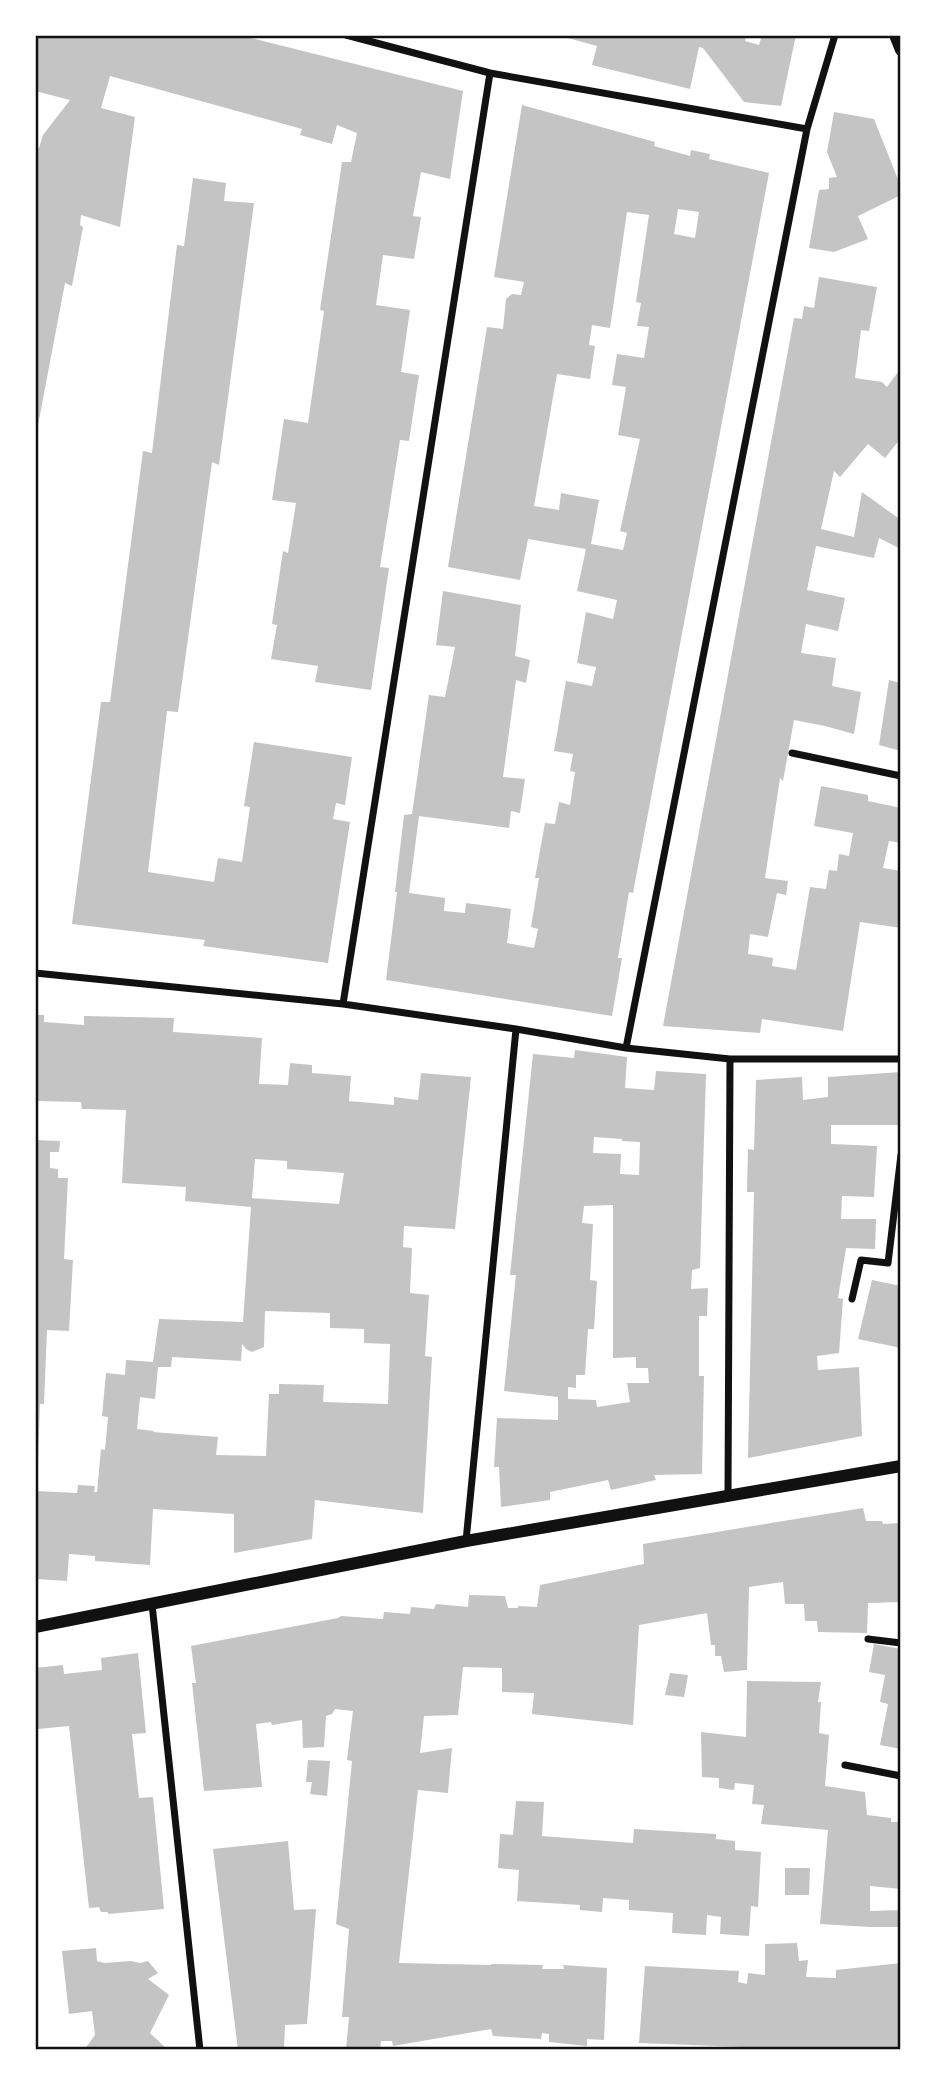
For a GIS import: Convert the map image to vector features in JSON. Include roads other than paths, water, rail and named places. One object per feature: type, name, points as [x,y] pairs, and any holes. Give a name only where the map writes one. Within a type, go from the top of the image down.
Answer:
[{"type":"street","points":[[346,35],[490,73],[807,129]]},
{"type":"street","points":[[626,1048],[807,129],[835,35]]},
{"type":"street","points":[[895,35],[901,50]]},
{"type":"street","points":[[343,1004],[490,73]]},
{"type":"street","points":[[792,753],[901,776]]},
{"type":"street","points":[[35,973],[343,1004],[626,1048],[730,1059],[901,1059]]},
{"type":"street","points":[[466,1541],[516,1029]]},
{"type":"street","points":[[728,1497],[730,1059]]},
{"type":"street","points":[[852,1299],[861,1260],[888,1263],[901,1155]]},
{"type":"street","points":[[35,1627],[466,1541],[901,1466]]},
{"type":"street","points":[[152,1605],[200,2050]]},
{"type":"street","points":[[868,1639],[901,1643]]},
{"type":"street","points":[[845,1765],[901,1776]]}]
